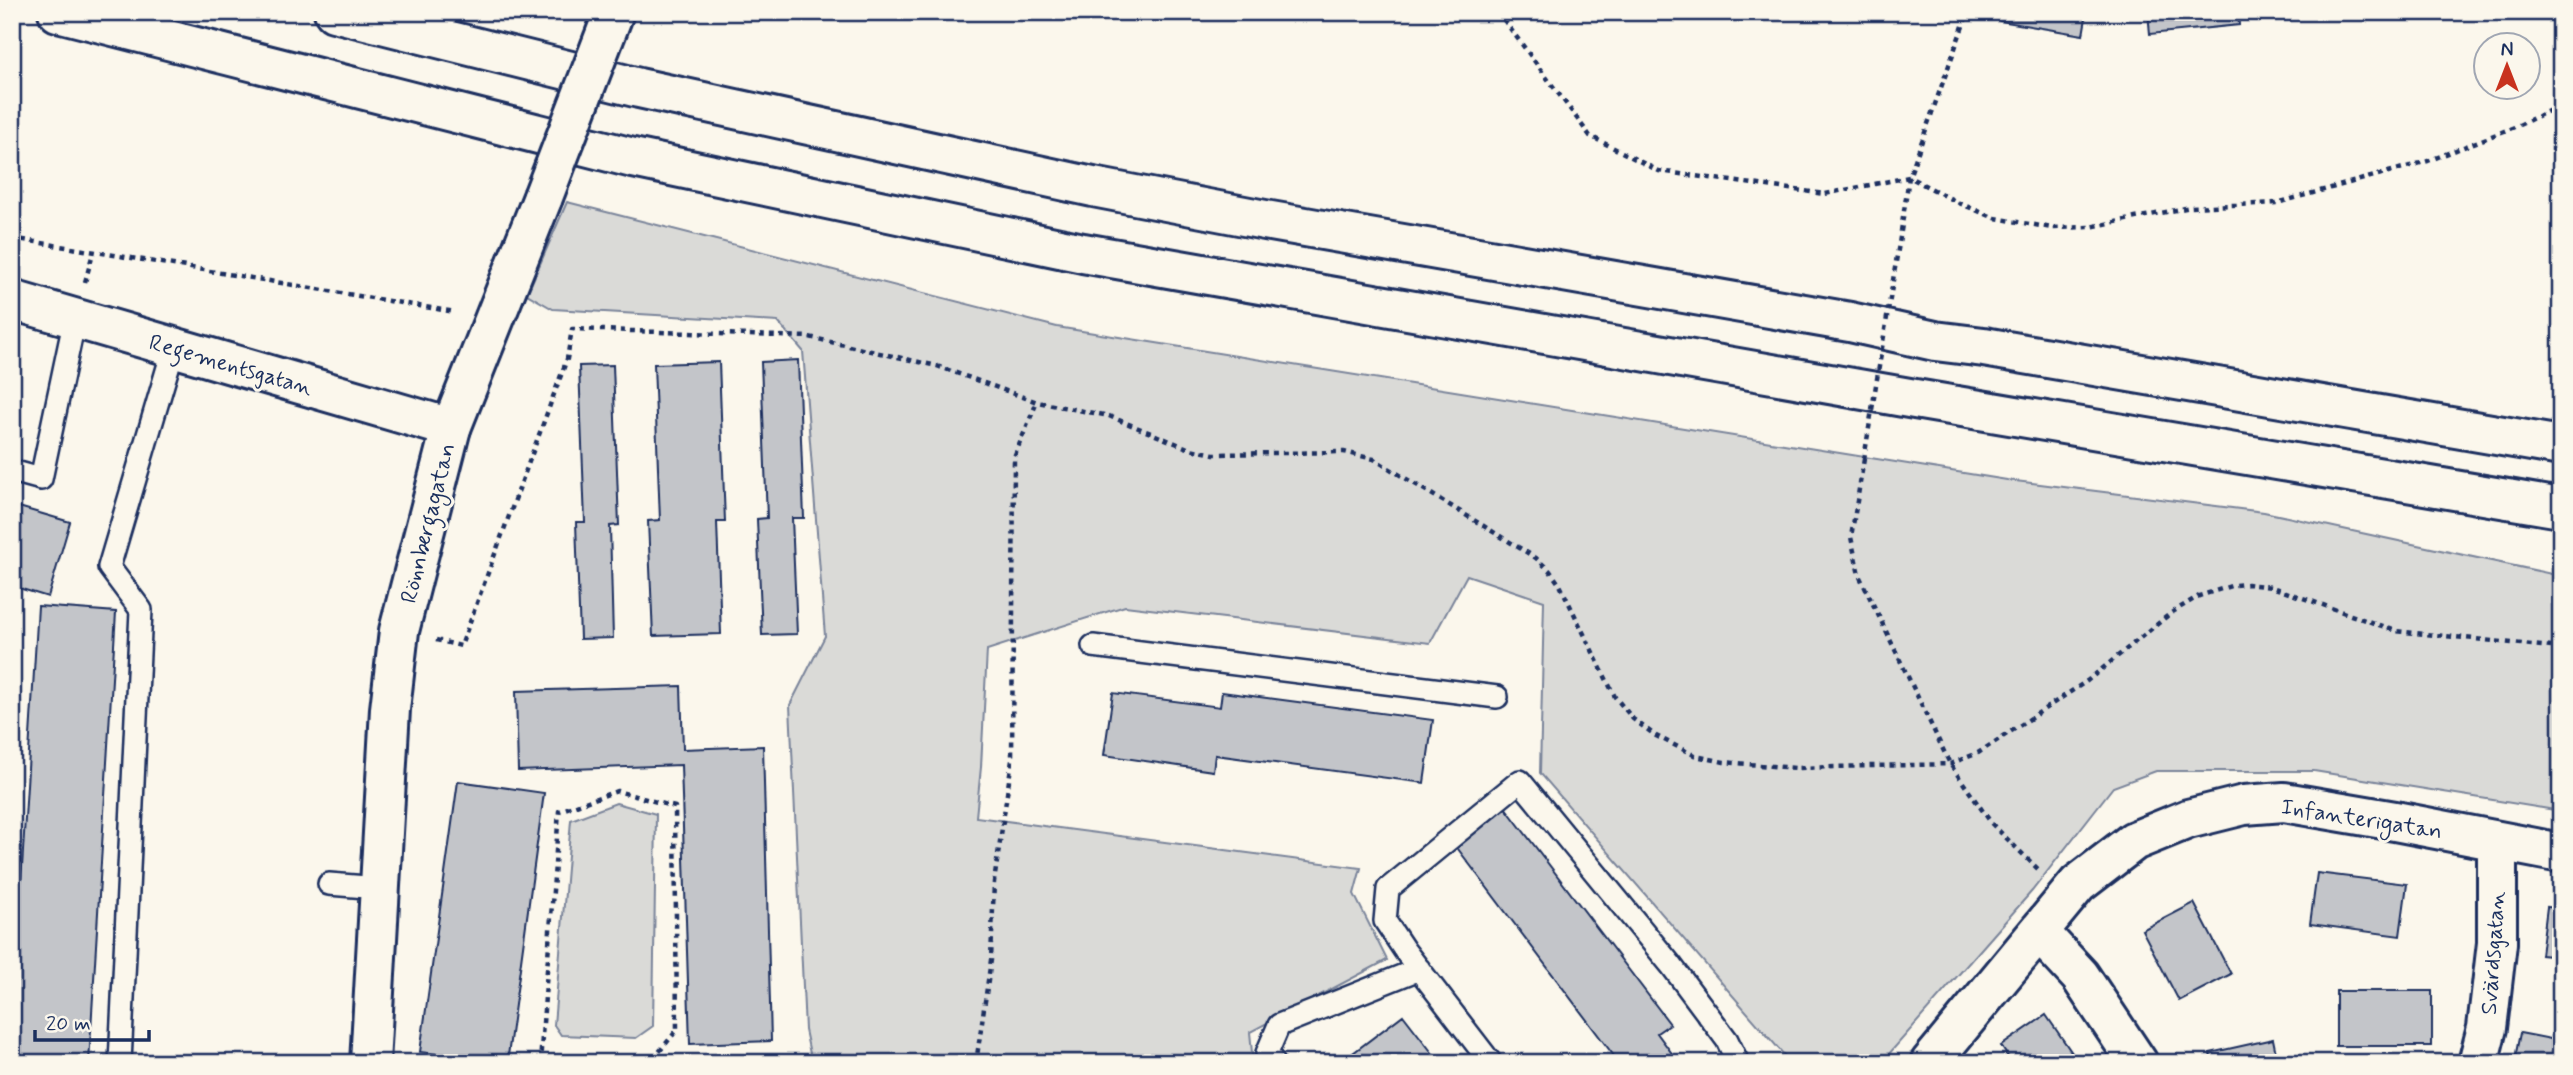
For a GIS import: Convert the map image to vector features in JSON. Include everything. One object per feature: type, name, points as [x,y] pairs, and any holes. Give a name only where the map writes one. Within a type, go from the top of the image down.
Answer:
[{"type":"main road","points":[[58,12],[633,158],[1083,253],[1915,399],[2561,508]]},
{"type":"main road","points":[[334,12],[639,89],[1265,220],[1850,323],[1935,341],[1984,346],[2561,446]]},
{"type":"main road","name":"Rönnbergagatan","points":[[370,1063],[390,709],[399,631],[451,428],[614,12]]},
{"type":"main road","name":"Regementsgatan","points":[[12,300],[451,428]]},
{"type":"main road","name":"Infanterigatan","points":[[1930,1063],[2078,884],[2134,841],[2188,819],[2244,805],[2284,802],[2561,853]]},
{"type":"main road","name":"Svärdsgatan","points":[[2478,1063],[2487,1028],[2497,943],[2497,842]]},
{"type":"main road","points":[[2040,933],[2080,976],[2138,1063]]},
{"type":"lane","points":[[12,471],[41,479],[75,318]]},
{"type":"lane","points":[[120,1063],[141,610],[109,566],[174,347]]},
{"type":"lane","points":[[1093,646],[1497,696]]},
{"type":"lane","points":[[1491,1063],[1385,921],[1388,889],[1520,781],[1671,965],[1727,1040],[1738,1063]]},
{"type":"lane","points":[[329,884],[379,888]]},
{"type":"lane","points":[[1274,1063],[1267,1053],[1279,1025],[1419,969]]},
{"type":"path","points":[[1498,12],[1590,136],[1659,171],[1825,194],[1909,177],[1995,218],[2052,228],[2090,227],[2191,207],[2277,203],[2428,161],[2517,126],[2561,105]]},
{"type":"path","points":[[1968,12],[1909,177],[1851,537],[1859,575],[1950,764],[1992,824],[2068,897]]},
{"type":"path","points":[[12,238],[459,313]]},
{"type":"path","points":[[399,631],[461,646],[566,359],[572,329],[809,337],[937,366],[1037,402],[1109,416],[1190,449],[1214,454],[1344,452],[1374,459],[1536,558],[1560,585],[1623,708],[1656,736],[1682,751],[1724,762],[1796,768],[1950,764],[1978,753],[2087,681],[2171,613],[2199,596],[2234,585],[2272,587],[2396,631],[2561,648]]},
{"type":"path","points":[[976,1063],[991,960],[994,882],[1012,760],[1014,457],[1037,402]]},
{"type":"path","points":[[540,1063],[559,811],[617,791],[674,807],[677,1030],[650,1063]]},
{"type":"shaded area","points":[[567,202],[1057,327],[2007,480],[2264,512],[2561,576],[2561,811],[2314,771],[2156,771],[2113,787],[2032,891],[1881,1063],[1791,1063],[1540,773],[1544,601],[1467,575],[1430,643],[1125,606],[987,650],[976,817],[1361,868],[1354,894],[1387,960],[1250,1032],[1253,1063],[812,1063],[805,1030],[790,705],[825,636],[803,351],[778,322],[553,309],[527,294]]},
{"type":"shaded area","points":[[616,803],[656,814],[653,1026],[636,1038],[561,1035],[554,1025],[571,820]]},
{"type":"building","points":[[2002,12],[2087,12],[2083,35],[2000,21]]},
{"type":"building","points":[[2148,12],[2238,12],[2239,25],[2150,34]]},
{"type":"building","points":[[798,360],[804,518],[792,518],[797,634],[762,635],[757,519],[767,518],[761,362]]},
{"type":"building","points":[[719,362],[725,522],[717,522],[721,634],[653,636],[648,521],[660,520],[654,364]]},
{"type":"building","points":[[613,365],[619,525],[610,526],[613,638],[580,639],[576,522],[585,522],[579,366]]},
{"type":"building","points":[[12,505],[70,522],[48,597],[12,586]]},
{"type":"building","points":[[38,606],[116,612],[89,1063],[12,1063]]},
{"type":"building","points":[[681,686],[683,749],[763,746],[771,1041],[690,1044],[681,765],[518,771],[516,691]]},
{"type":"building","points":[[1222,692],[1433,720],[1424,783],[1215,755],[1213,771],[1104,755],[1113,693],[1220,707]]},
{"type":"building","points":[[458,781],[544,793],[507,1063],[420,1052]]},
{"type":"building","points":[[1505,807],[1670,1024],[1657,1033],[1679,1063],[1613,1063],[1617,1060],[1455,845]]},
{"type":"building","points":[[2317,873],[2407,884],[2400,936],[2310,924]]},
{"type":"building","points":[[2194,903],[2231,974],[2179,1001],[2142,930]]},
{"type":"building","points":[[2547,907],[2561,909],[2561,957],[2541,955]]},
{"type":"building","points":[[2336,991],[2432,991],[2432,1046],[2336,1046]]},
{"type":"building","points":[[1403,1015],[1440,1063],[1361,1063],[1353,1053]]},
{"type":"building","points":[[2046,1015],[2079,1063],[2012,1063],[2001,1046]]},
{"type":"building","points":[[2520,1033],[2561,1041],[2561,1063],[2514,1063]]},
{"type":"building","points":[[2273,1039],[2278,1063],[2212,1063],[2210,1053]]}]
